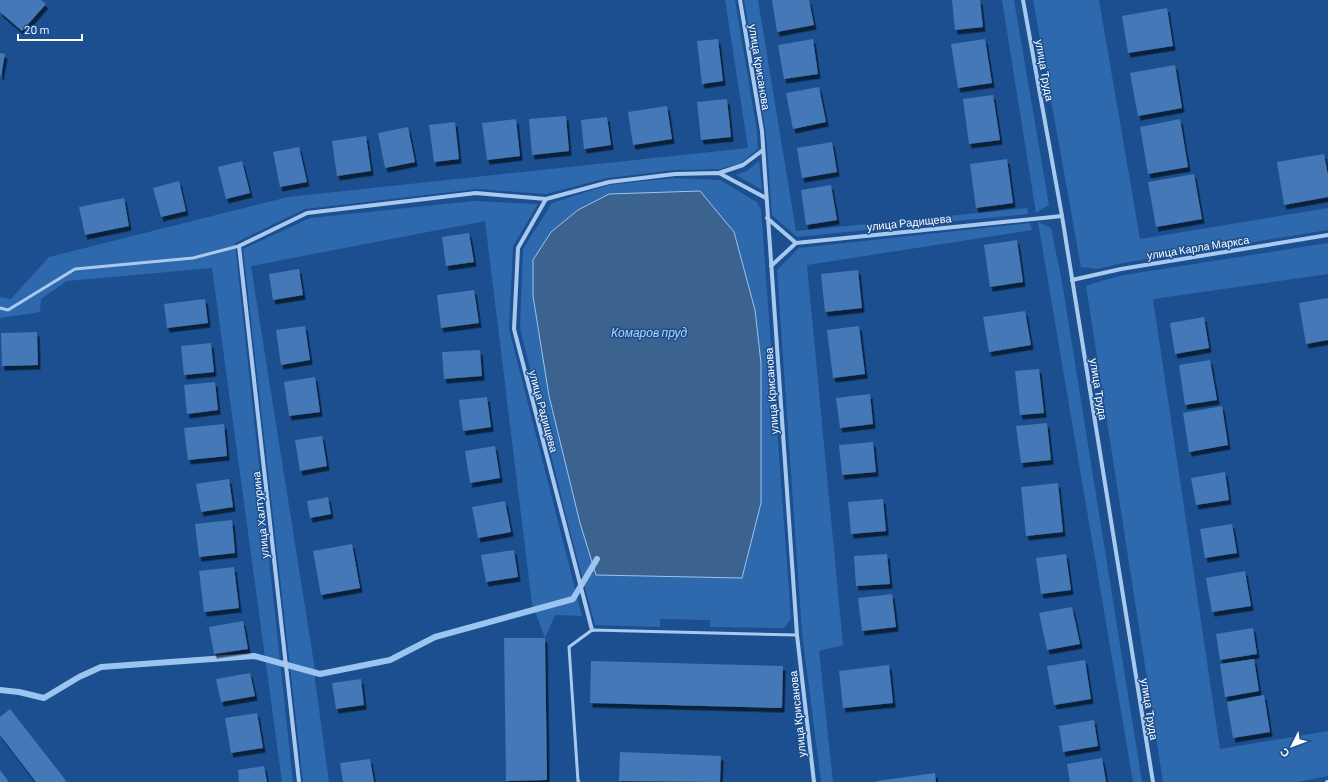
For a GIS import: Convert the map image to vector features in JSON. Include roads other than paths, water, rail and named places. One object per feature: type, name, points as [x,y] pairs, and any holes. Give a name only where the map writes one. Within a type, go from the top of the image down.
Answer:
[{"type":"street","name":"улица Крисанова","points":[[740,0],[762,131],[767,218],[798,635],[814,782]]},
{"type":"street","name":"улица Труда","points":[[1024,0],[1062,216],[1153,782]]},
{"type":"street","points":[[239,246],[307,213],[476,193],[546,199],[609,182],[675,174],[719,173],[743,165],[763,150]]},
{"type":"street","points":[[719,173],[766,198]]},
{"type":"street","name":"улица Радищева","points":[[546,199],[518,248],[514,329],[592,630]]},
{"type":"street","name":"улица Радищева","points":[[796,243],[1062,216]]},
{"type":"street","points":[[767,218],[796,243],[771,266]]},
{"type":"street","name":"улица Карла Маркса","points":[[1072,280],[1121,269],[1328,236]]},
{"type":"street","name":"улица Халтурина","points":[[239,246],[299,782]]},
{"type":"lane","points":[[0,308],[8,310],[75,269],[193,258],[239,246]]},
{"type":"lane","points":[[578,782],[568,647],[592,630],[798,635]]},
{"type":"water","name":"Комаров пруд","points":[[700,191],[734,232],[755,310],[761,363],[761,503],[742,578],[596,575],[580,523],[549,396],[533,296],[533,260],[551,232],[578,210],[609,194]]},
{"type":"waterway","points":[[0,690],[19,692],[44,698],[79,677],[101,667],[254,656],[320,674],[390,660],[435,637],[573,599],[597,559]]}]
